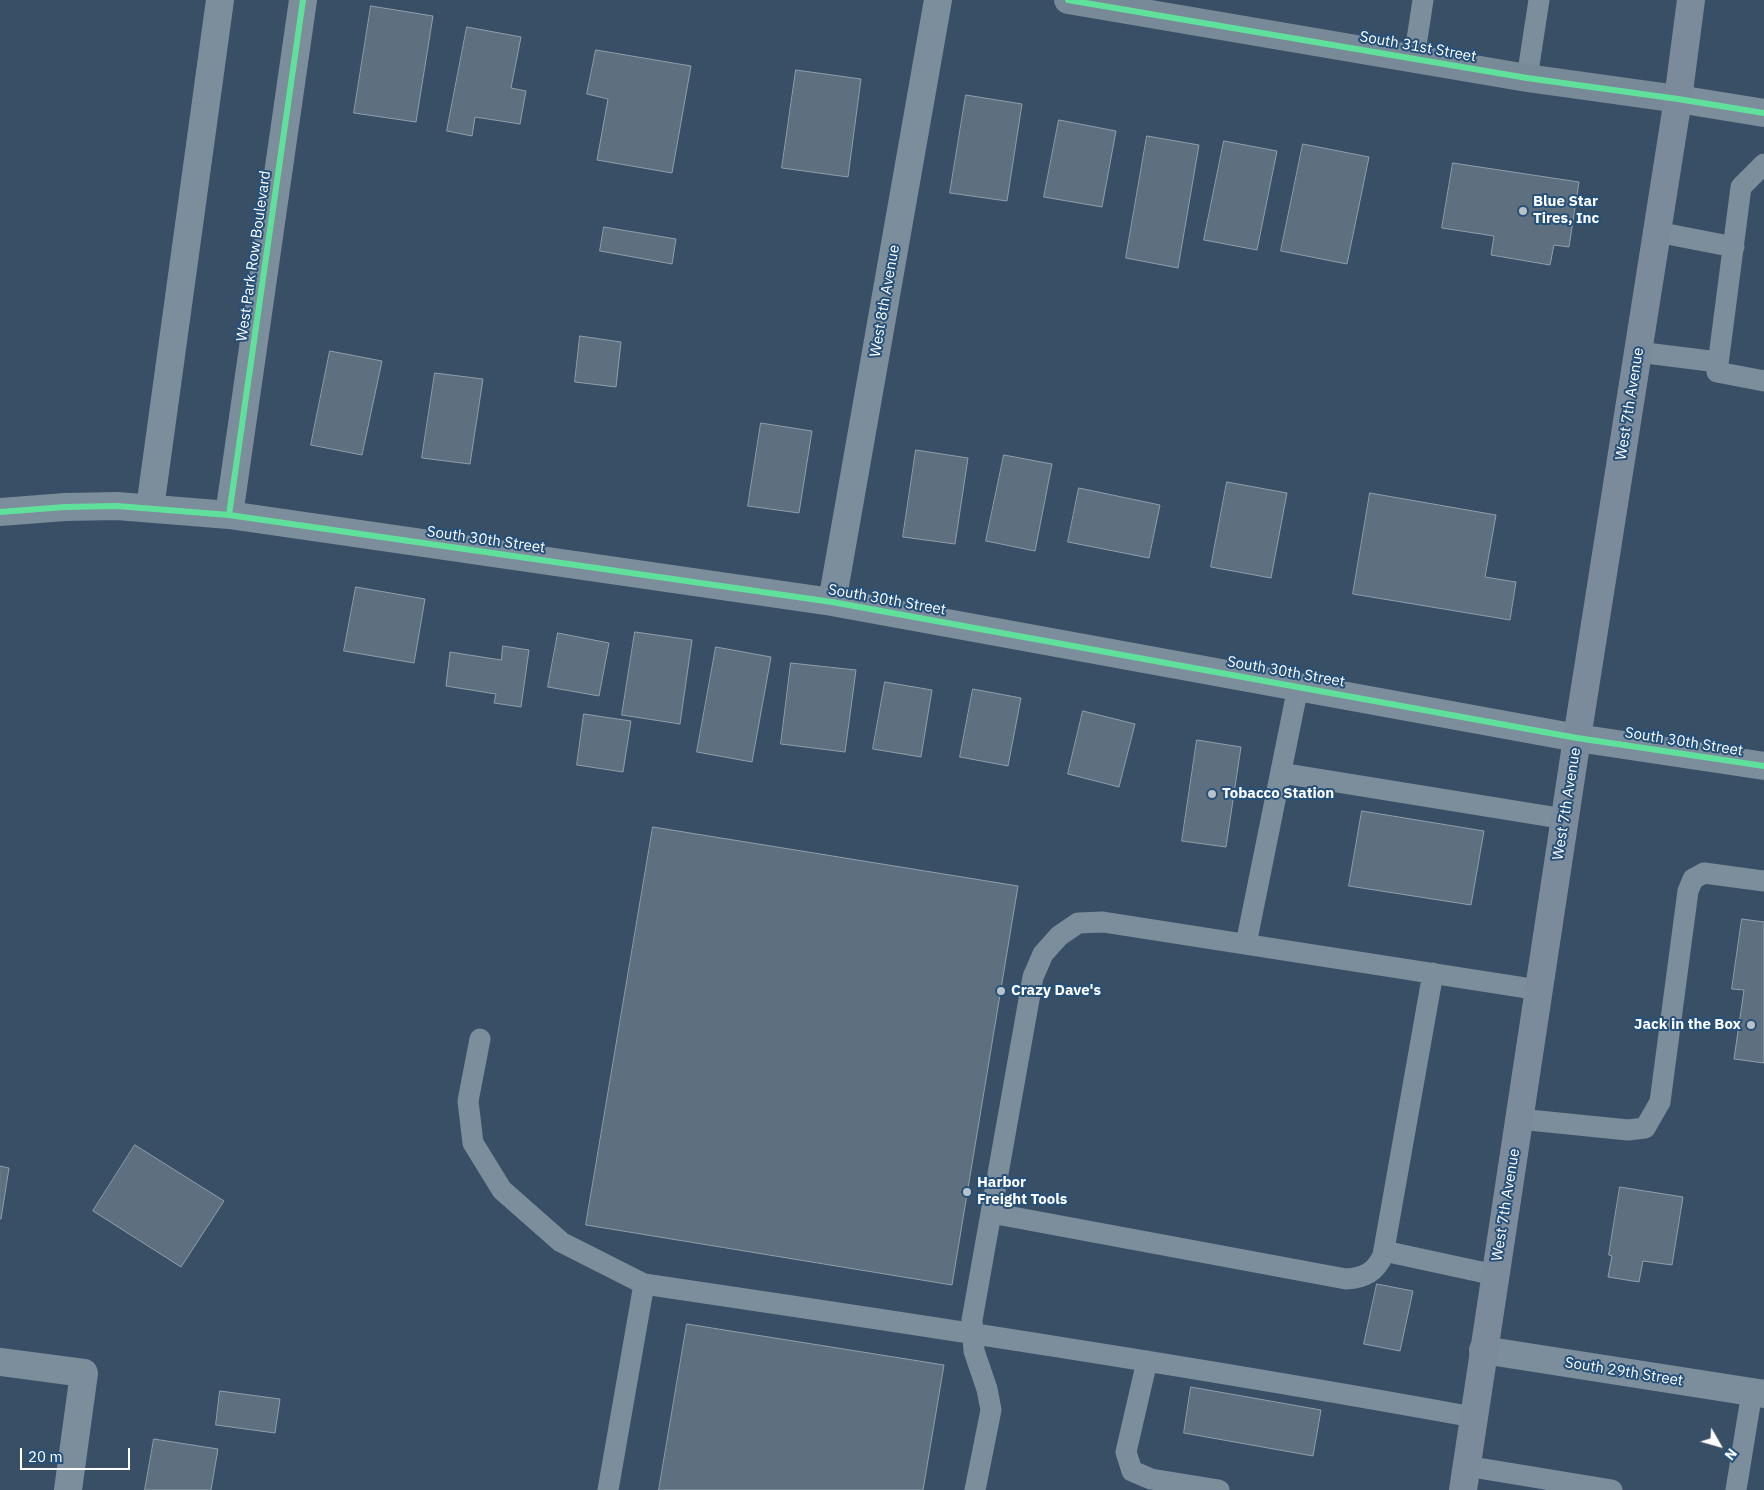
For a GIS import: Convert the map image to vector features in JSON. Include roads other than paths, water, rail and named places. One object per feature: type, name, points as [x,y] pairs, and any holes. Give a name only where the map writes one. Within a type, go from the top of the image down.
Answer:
[{"type":"main road","name":"West 7th Avenue","points":[[1464,1478],[1577,738],[1678,99],[1691,0]]},
{"type":"street","points":[[150,508],[220,0]]},
{"type":"street","name":"West Park Row Boulevard","points":[[229,515],[303,0]]},
{"type":"street","name":"West 8th Avenue","points":[[832,602],[938,0]]},
{"type":"street","name":"South 31st Street","points":[[1068,0],[1527,78],[1764,113]]},
{"type":"street","name":"South 30th Street","points":[[0,512],[64,506],[117,506],[229,515],[832,602],[1577,738],[1764,766]]},
{"type":"street","name":"South 29th Street","points":[[1483,1350],[1758,1393]]},
{"type":"street","points":[[0,1362],[84,1373],[68,1490]]},
{"type":"lane","points":[[1414,59],[1423,0]]},
{"type":"lane","points":[[1527,78],[1539,0]]},
{"type":"lane","points":[[1764,164],[1741,188],[1717,372],[1764,381]]},
{"type":"lane","points":[[1657,232],[1734,247]]},
{"type":"lane","points":[[1638,352],[1718,362]]},
{"type":"lane","points":[[1246,944],[1298,687]]},
{"type":"lane","points":[[1281,773],[1565,819]]},
{"type":"lane","points":[[1519,1119],[1628,1130],[1645,1128],[1660,1102],[1688,891],[1693,879],[1704,873],[1764,880]]},
{"type":"lane","points":[[975,1490],[991,1410],[987,1389],[974,1351],[972,1320],[1033,977],[1043,954],[1060,936],[1078,923],[1103,922],[1539,990]]},
{"type":"lane","points":[[991,1213],[1346,1279],[1360,1278],[1378,1266],[1384,1251],[1433,973]]},
{"type":"lane","points":[[480,1038],[468,1101],[474,1143],[502,1190],[561,1242],[644,1284],[973,1333],[1302,1386],[1473,1417]]},
{"type":"lane","points":[[1384,1251],[1495,1275]]},
{"type":"lane","points":[[608,1490],[644,1284]]},
{"type":"lane","points":[[1147,1361],[1126,1452],[1132,1471],[1150,1478],[1219,1490]]},
{"type":"lane","points":[[1736,1490],[1758,1393]]},
{"type":"lane","points":[[1464,1478],[1612,1490]]},
{"type":"place","name":"Blue Star Tires, Inc","points":[[1523,211]]},
{"type":"place","name":"Tobacco Station","points":[[1212,794]]},
{"type":"place","name":"Crazy Dave's","points":[[1001,991]]},
{"type":"place","name":"Jack in the Box","points":[[1751,1025]]},
{"type":"place","name":"Harbor Freight Tools","points":[[967,1192]]}]
